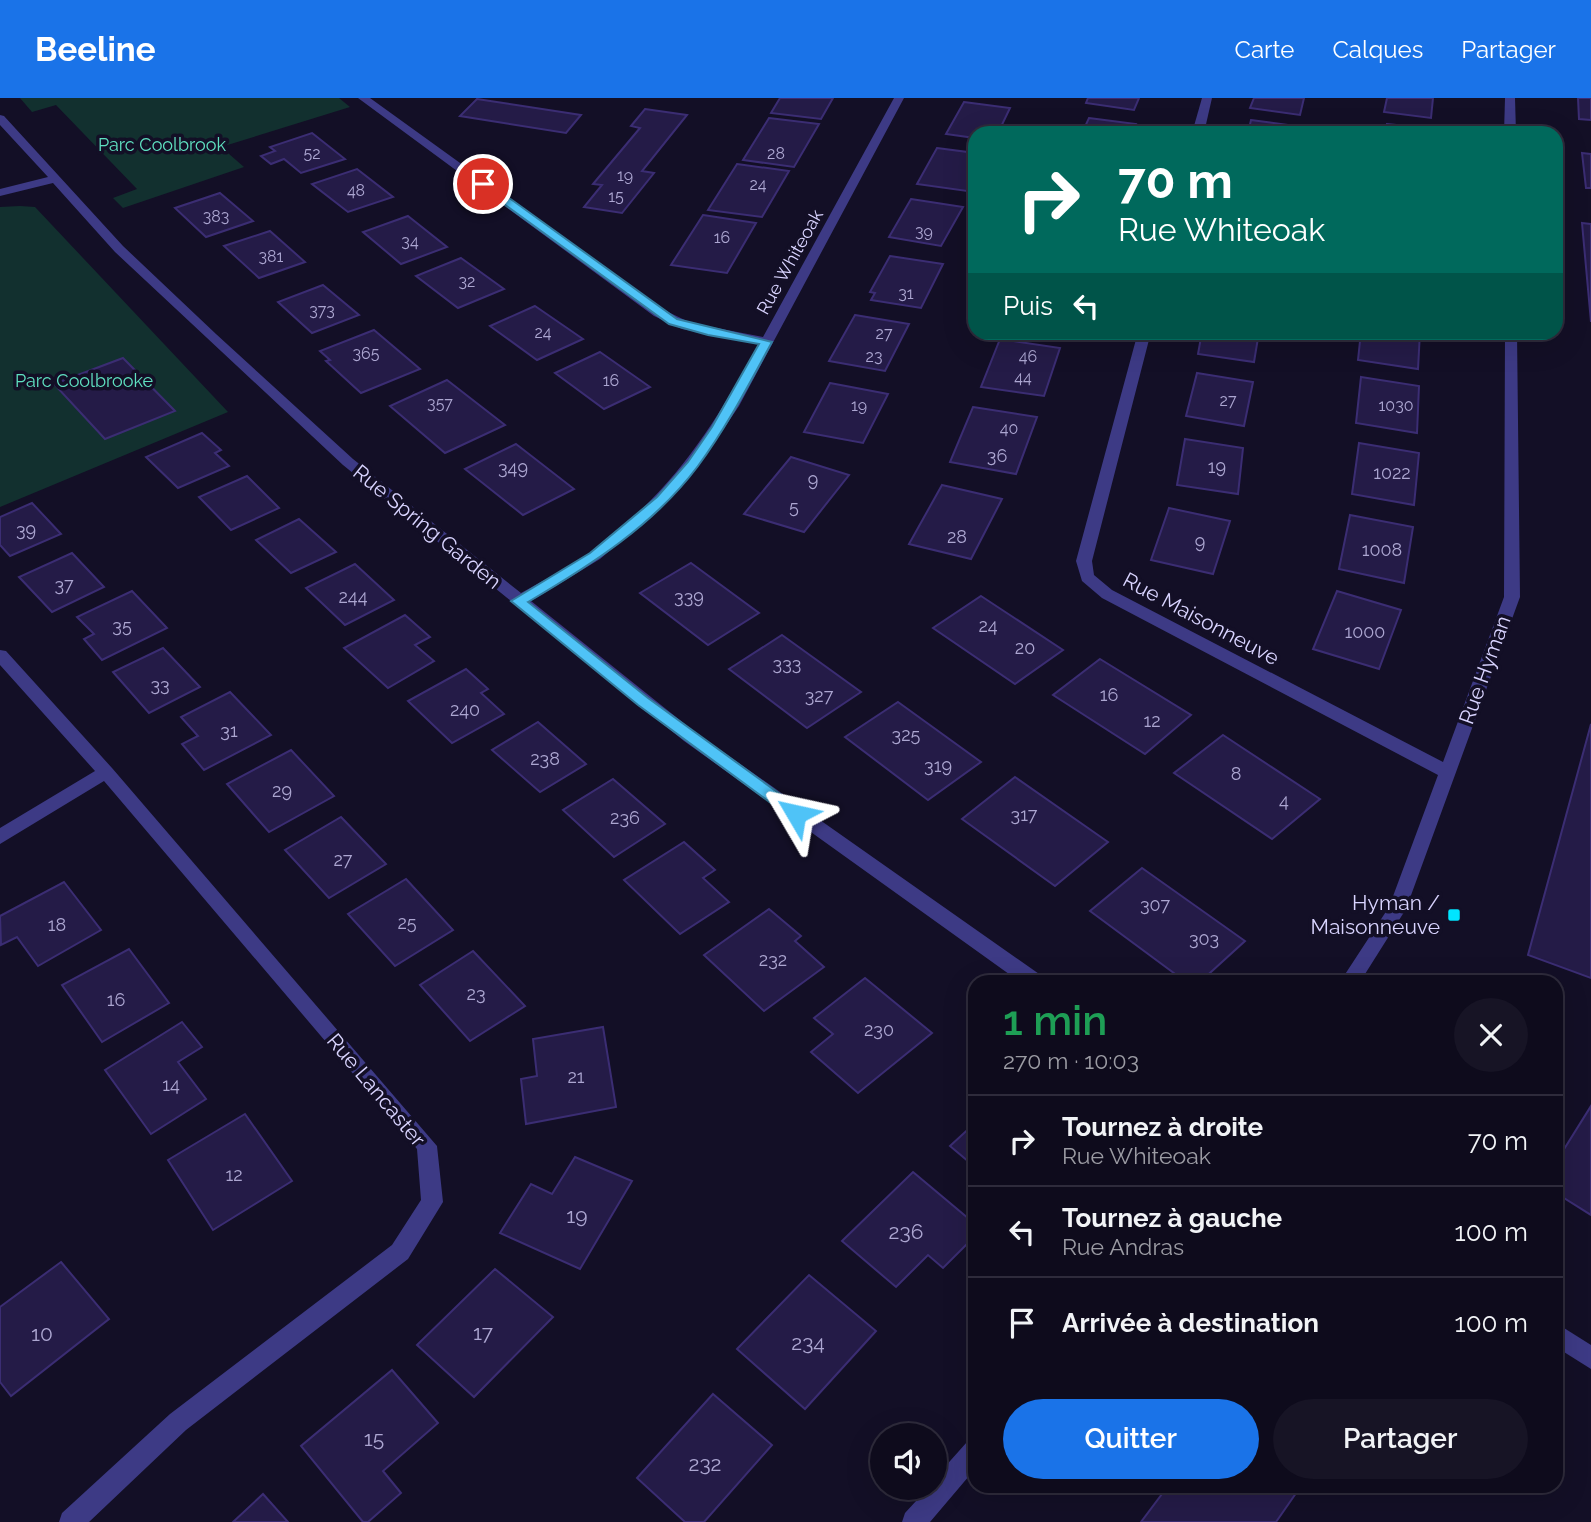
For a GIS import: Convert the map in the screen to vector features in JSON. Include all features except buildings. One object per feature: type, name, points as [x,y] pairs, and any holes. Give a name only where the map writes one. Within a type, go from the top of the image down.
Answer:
[{"type":"street","points":[[363,98],[659,313],[687,326],[766,342]]},
{"type":"street","name":"Rue Whiteoak","points":[[519,601],[595,556],[662,500],[692,465],[719,427],[899,98]]},
{"type":"street","points":[[1200,126],[1208,98]]},
{"type":"street","points":[[1510,98],[1510,126]]},
{"type":"street","name":"Rue Spring Garden","points":[[0,118],[147,277],[324,442],[690,737],[1025,975]]},
{"type":"street","points":[[0,193],[54,179]]},
{"type":"street","name":"Rue Maisonneuve","points":[[1143,340],[1084,561],[1087,577],[1107,594],[1447,772]]},
{"type":"street","name":"Rue Hyman","points":[[1354,975],[1397,909],[1512,597],[1511,340]]},
{"type":"street","name":"Rue Lancaster","points":[[0,655],[106,772],[427,1146],[432,1202],[400,1252],[178,1422],[71,1522]]},
{"type":"street","points":[[0,837],[106,772]]},
{"type":"street","points":[[1563,1339],[1591,1358]]},
{"type":"street","points":[[914,1522],[968,1458]]},
{"type":"green space","name":"Parc Coolbrook","points":[[20,98],[339,98],[350,107],[221,147],[244,167],[123,208],[113,198],[137,189],[56,105],[32,112]]},
{"type":"green space","name":"Parc Coolbrooke","points":[[0,207],[35,207],[228,412],[0,507]]},
{"type":"place","name":"Hyman / Maisonneuve","points":[[1454,915]]},
{"type":"route","points":[[483,184],[673,321],[708,332],[766,342],[719,427],[692,465],[662,500],[571,573],[519,601],[643,702],[796,814]]}]
